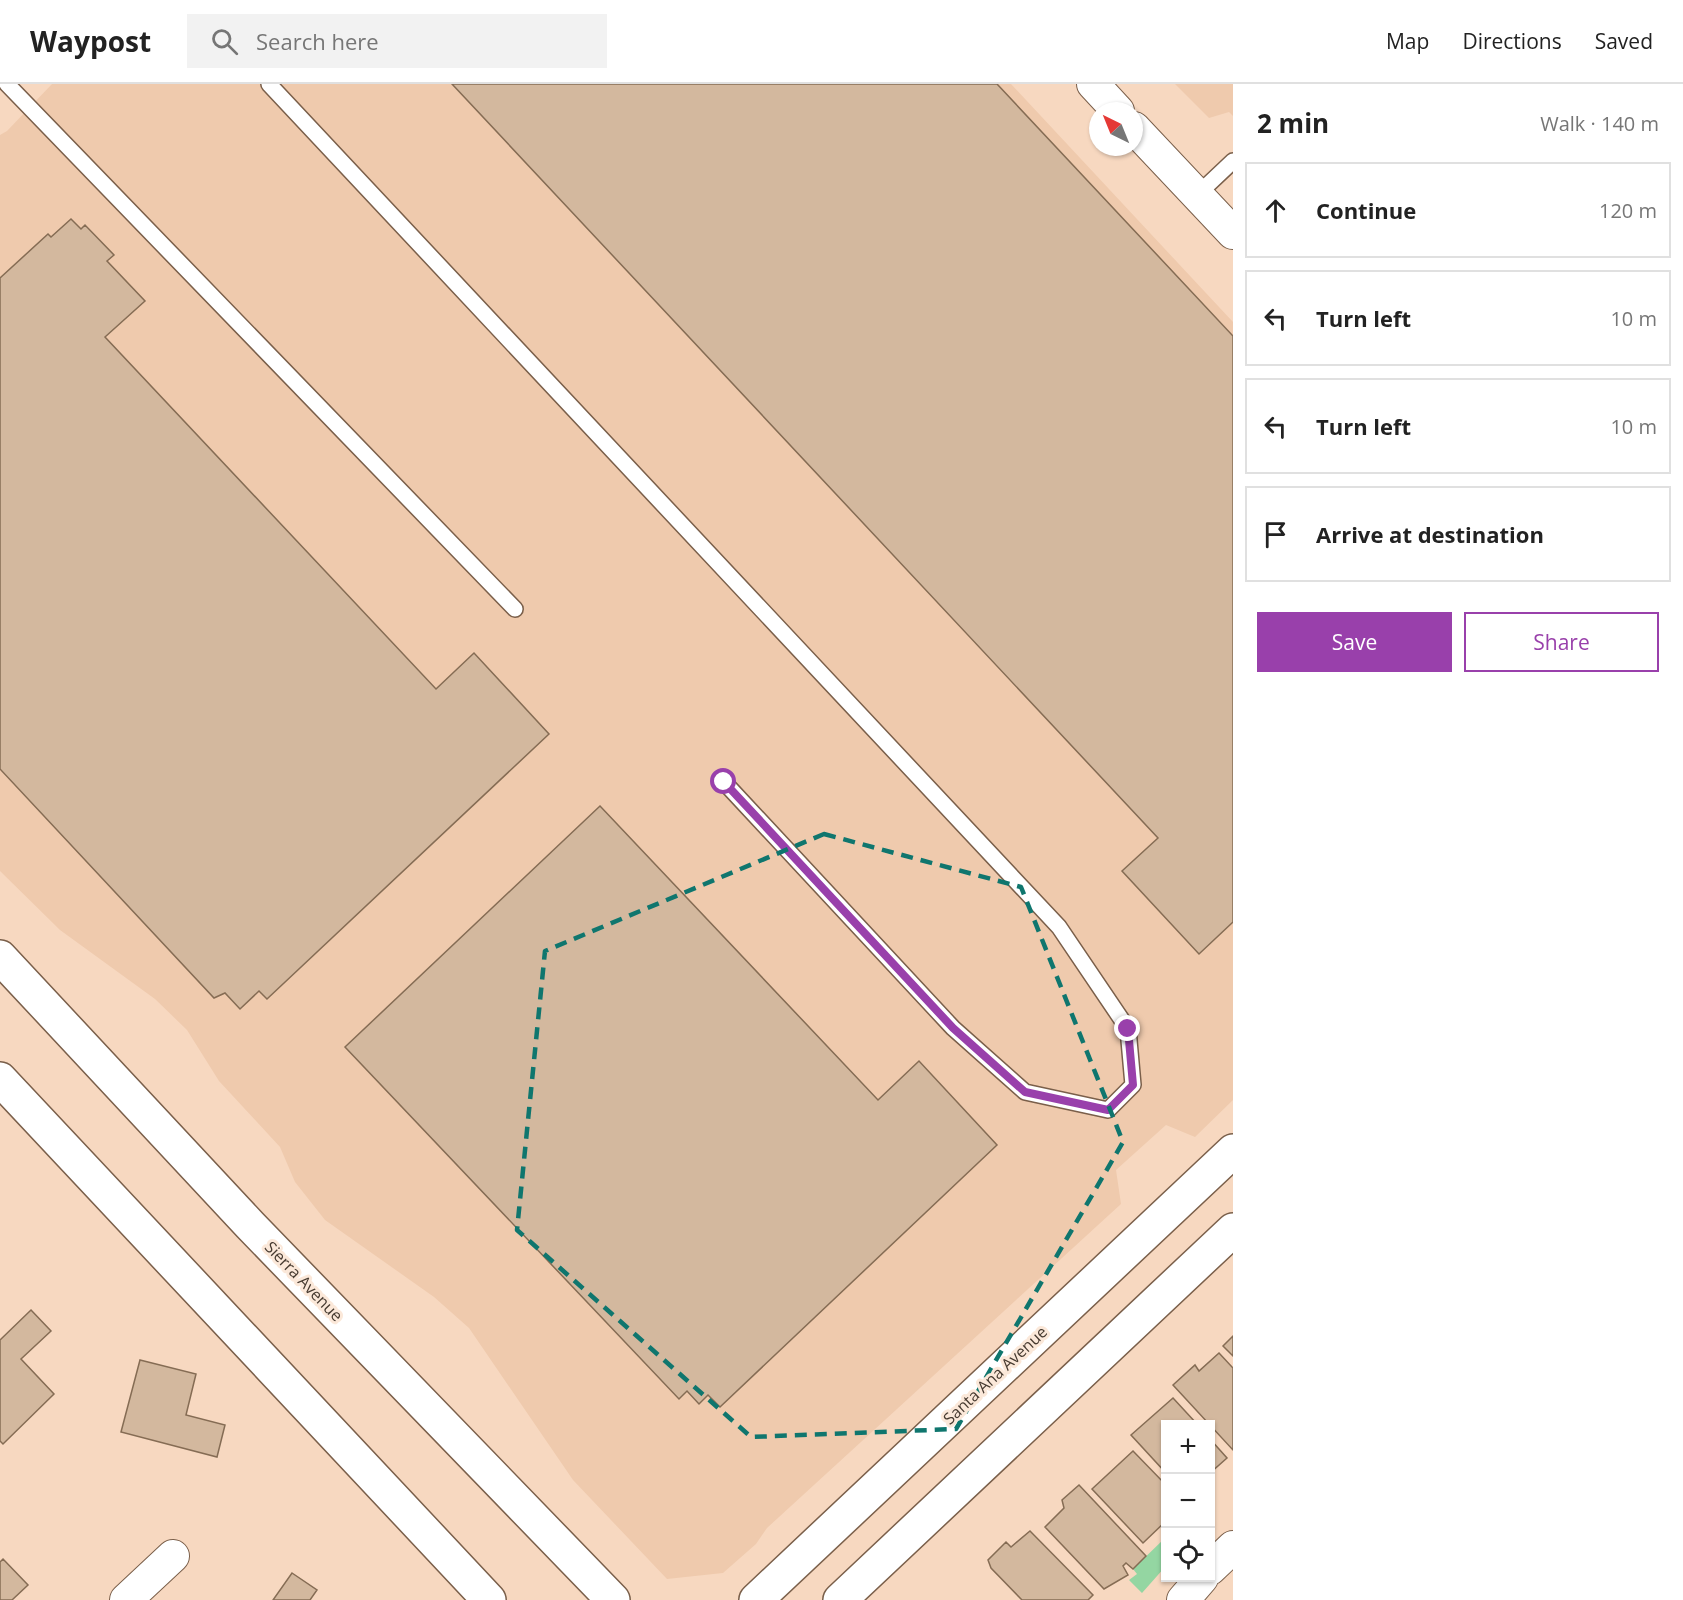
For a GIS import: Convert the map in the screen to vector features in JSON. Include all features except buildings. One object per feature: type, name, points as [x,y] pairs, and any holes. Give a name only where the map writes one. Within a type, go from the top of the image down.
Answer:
[{"type":"main road","name":"Sierra Avenue","points":[[0,957],[250,1225],[613,1600]]},
{"type":"main road","points":[[0,1079],[489,1600]]},
{"type":"main road","name":"Santa Ana Avenue","points":[[756,1600],[1233,1151]]},
{"type":"main road","points":[[840,1600],[1233,1230]]},
{"type":"street","points":[[1093,84],[1110,102]]},
{"type":"street","points":[[1143,138],[1233,233]]},
{"type":"street","points":[[1215,1564],[1233,1547]]},
{"type":"street","points":[[126,1600],[173,1556]]},
{"type":"street","points":[[1183,1600],[1199,1582]]},
{"type":"lane","points":[[6,84],[515,609]]},
{"type":"lane","points":[[269,84],[1059,927],[1128,1029],[1133,1085],[1108,1110],[1025,1092],[953,1028],[724,782]]},
{"type":"lane","points":[[1197,195],[1233,160]]},
{"type":"highlighted area","points":[[824,834],[1021,887],[1123,1142],[956,1429],[751,1437],[517,1230],[545,951]]},
{"type":"shaded area","points":[[52,84],[1011,84],[1233,322],[1233,1100],[1195,1137],[1166,1125],[1116,1170],[1121,1204],[767,1528],[756,1544],[723,1573],[667,1579],[573,1480],[469,1328],[434,1297],[325,1220],[295,1182],[280,1147],[219,1081],[187,1030],[155,999],[60,930],[0,871],[0,135],[7,131]]},
{"type":"shaded area","points":[[1175,84],[1233,84],[1233,116],[1229,112],[1209,118]]},
{"type":"green space","points":[[1161,1542],[1161,1572],[1142,1593],[1129,1580],[1137,1574],[1133,1569]]},
{"type":"route","points":[[724,782],[953,1028],[1025,1092],[1108,1110],[1133,1085],[1128,1029]]}]
